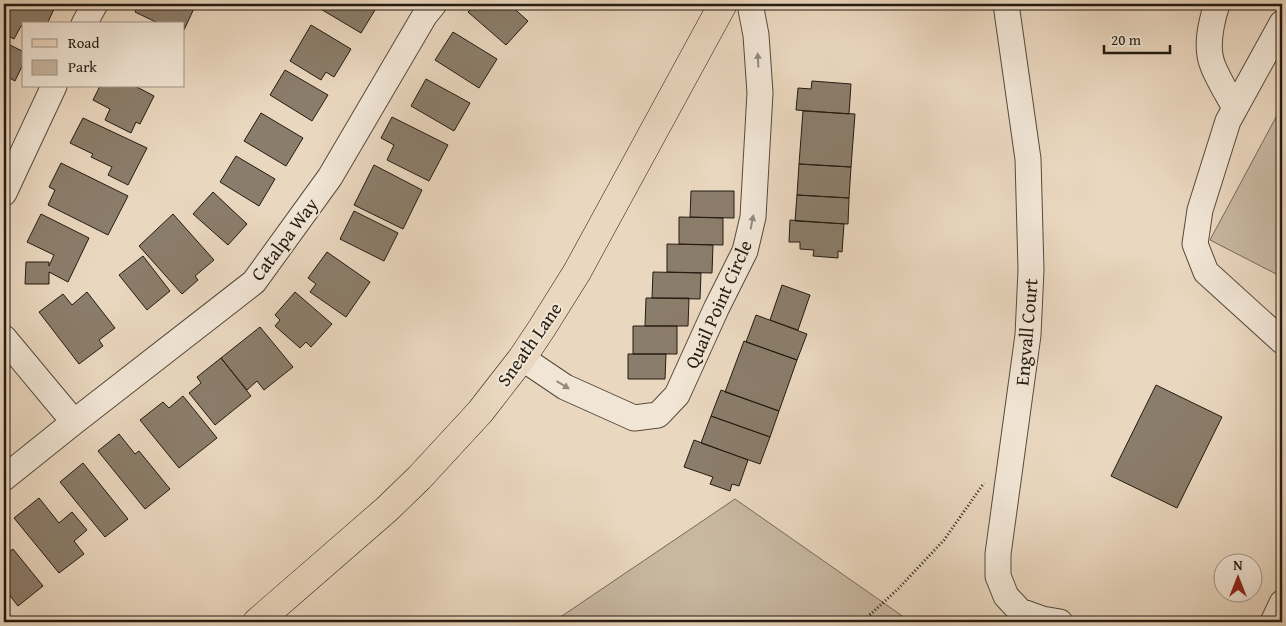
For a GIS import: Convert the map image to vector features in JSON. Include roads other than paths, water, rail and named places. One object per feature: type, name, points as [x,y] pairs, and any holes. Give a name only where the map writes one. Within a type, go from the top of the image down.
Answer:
[{"type":"main road","name":"Sneath Lane","points":[[256,622],[414,483],[480,412],[522,358],[577,272],[723,4]]},
{"type":"street","points":[[85,22],[95,4]]},
{"type":"street","name":"Catalpa Way","points":[[4,478],[254,282],[330,177],[425,15],[434,4]]},
{"type":"street","name":"Quail Point Circle","points":[[522,358],[566,387],[634,418],[658,415],[677,395],[716,309],[745,252],[753,217],[760,93],[756,35],[750,4]]},
{"type":"street","name":"Engvall Court","points":[[1006,4],[1028,160],[1031,270],[1028,335],[998,554],[998,576],[1006,596],[1020,611],[1042,619],[1060,622]]},
{"type":"street","points":[[1217,4],[1209,41],[1212,65],[1236,108]]},
{"type":"street","points":[[1282,23],[1228,121],[1200,210],[1195,244],[1206,272],[1282,341]]},
{"type":"street","points":[[4,192],[53,88]]},
{"type":"street","points":[[4,338],[74,422]]},
{"type":"street","points":[[1273,622],[1282,603]]}]
